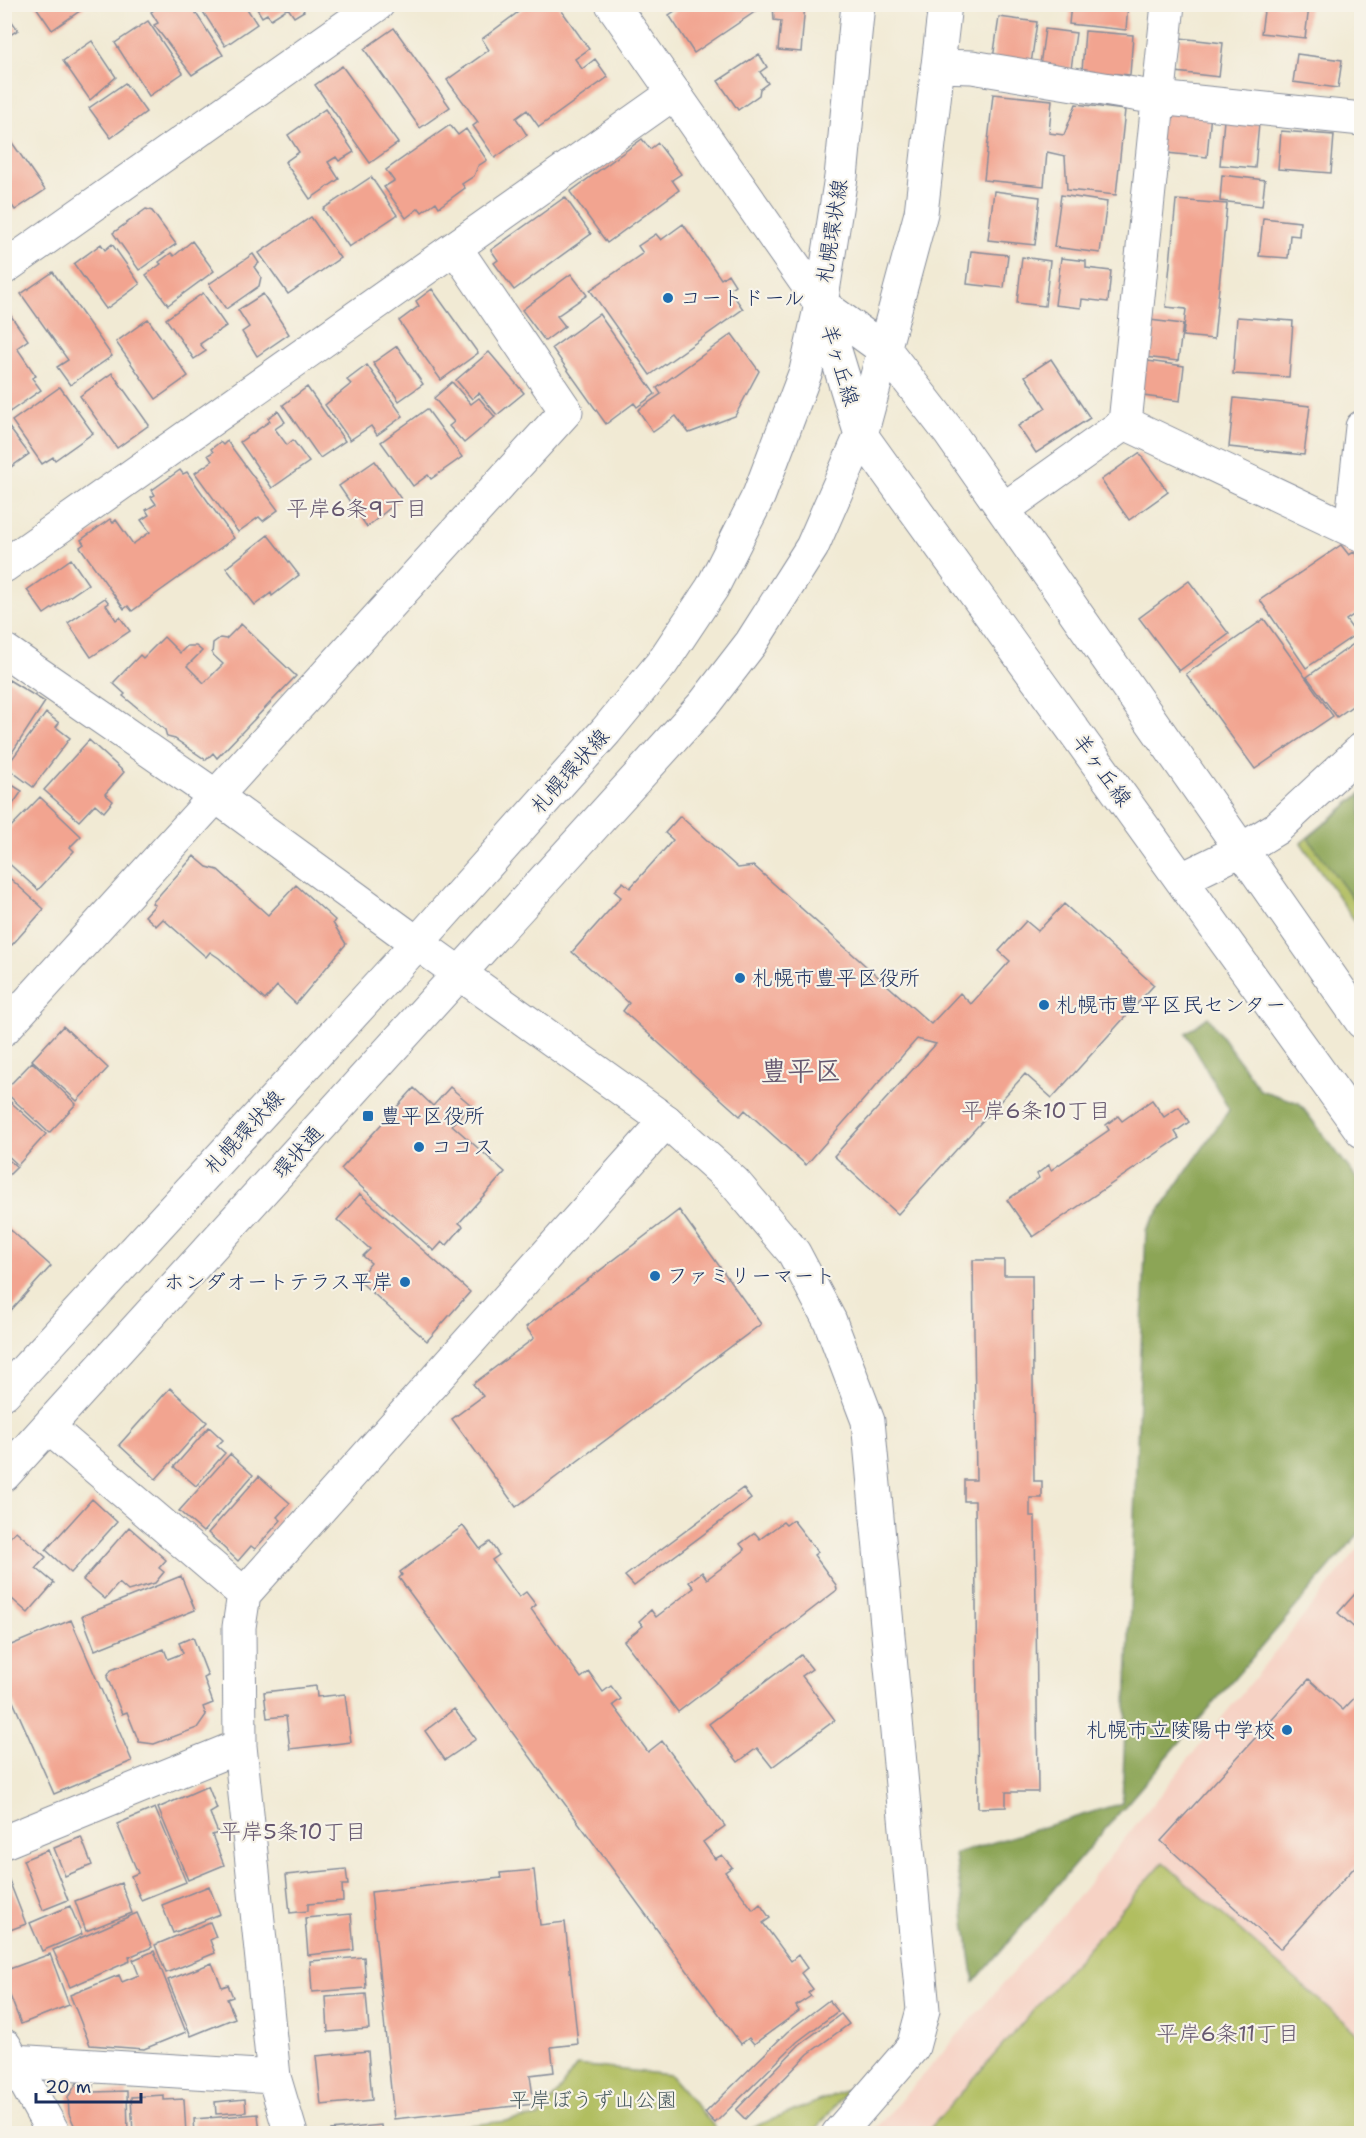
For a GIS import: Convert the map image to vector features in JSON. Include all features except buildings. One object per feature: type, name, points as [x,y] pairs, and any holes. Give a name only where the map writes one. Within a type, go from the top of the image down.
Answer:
[{"type":"street","points":[[4,268],[378,4]]},
{"type":"street","points":[[612,4],[821,304]]},
{"type":"street","name":"札幌環状線","points":[[6,1389],[417,943],[606,731],[662,663],[712,588],[759,495],[806,371],[821,304],[840,177],[858,4]]},
{"type":"street","points":[[460,973],[704,704],[751,643],[812,547],[861,435],[886,351],[921,213],[945,4]]},
{"type":"street","points":[[1004,509],[1125,423],[1168,4]]},
{"type":"street","points":[[938,66],[972,67],[1158,99],[1362,119]]},
{"type":"street","points":[[4,566],[674,93]]},
{"type":"street","points":[[4,1029],[566,411],[456,249]]},
{"type":"street","name":"羊ヶ丘線","points":[[821,304],[886,351],[949,432],[1362,1022]]},
{"type":"street","name":"羊ヶ丘線","points":[[821,304],[861,435],[1362,1131]]},
{"type":"street","points":[[1125,423],[1356,532],[1362,427]]},
{"type":"street","points":[[4,650],[217,797],[666,1120],[734,1182],[794,1253],[830,1321],[868,1421],[923,2010],[913,2047],[838,2133]]},
{"type":"street","points":[[1182,879],[1241,850],[1277,828],[1362,749]]},
{"type":"street","name":"環状通","points":[[48,1427],[460,973]]},
{"type":"street","points":[[291,2133],[274,2077],[240,1746],[239,1627],[244,1594],[666,1120]]},
{"type":"street","points":[[4,1475],[48,1427],[244,1594]]},
{"type":"street","points":[[4,1842],[240,1746]]},
{"type":"street","points":[[9,2053],[274,2077]]},
{"type":"street","points":[[9,2053],[54,2133]]},
{"type":"shaded area","name":"札幌市立陵陽中学校","points":[[1361,1545],[1361,2133],[871,2134],[1063,1915]]},
{"type":"green space","points":[[1361,793],[1361,930],[1301,843]]},
{"type":"green space","points":[[1361,794],[1361,910],[1308,838]]},
{"type":"green space","points":[[1208,1017],[1260,1090],[1299,1103],[1361,1184],[1361,1531],[974,1982],[955,1854],[1122,1803],[1146,1230],[1229,1110],[1186,1033]]},
{"type":"green space","points":[[1163,1862],[1361,2037],[1361,2133],[926,2133]]},
{"type":"green space","name":"平岸ぼうず山公園","points":[[577,2065],[670,2075],[720,2133],[406,2133],[540,2117]]},
{"type":"green space","points":[[849,2089],[813,2133],[738,2133]]},
{"type":"place","name":"コートドール","points":[[668,298]]},
{"type":"place","name":"札幌市豊平区役所","points":[[740,978]]},
{"type":"place","name":"札幌市豊平区民センター","points":[[1044,1005]]},
{"type":"place","name":"豊平区役所","points":[[368,1116]]},
{"type":"place","name":"ココス","points":[[419,1147]]},
{"type":"place","name":"ファミリーマート","points":[[655,1276]]},
{"type":"place","name":"ホンダオートテラス平岸","points":[[405,1282]]},
{"type":"place","name":"札幌市立陵陽中学校","points":[[1287,1730]]},
{"type":"district","name":"平岸6条9丁目","points":[[357,508]]},
{"type":"district","name":"豊平区","points":[[801,1070]]},
{"type":"district","name":"平岸6条10丁目","points":[[1036,1110]]},
{"type":"district","name":"平岸5条10丁目","points":[[293,1831]]},
{"type":"district","name":"平岸6条11丁目","points":[[1228,2033]]}]
